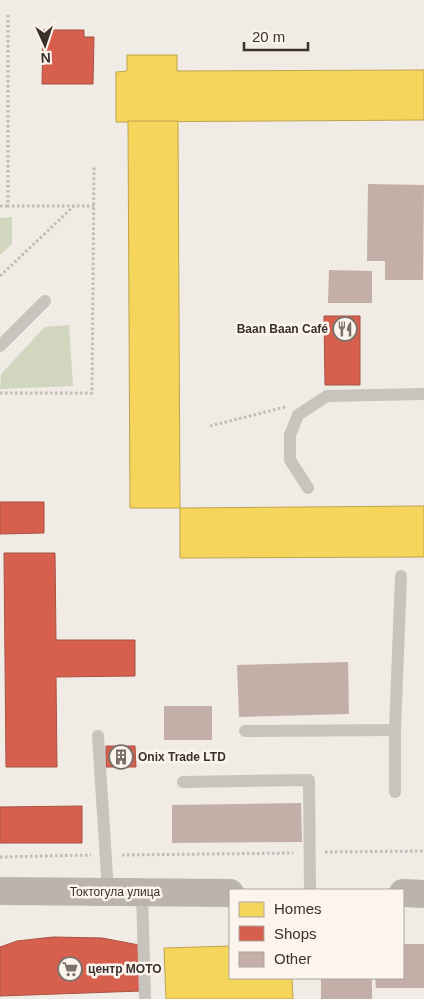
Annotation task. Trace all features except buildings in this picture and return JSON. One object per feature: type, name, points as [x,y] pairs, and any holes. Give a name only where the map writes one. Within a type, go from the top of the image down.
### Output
[{"type":"main road","name":"Токтогула улица","points":[[0,891],[229,892]]},
{"type":"main road","points":[[404,894],[424,894]]},
{"type":"lane","points":[[0,346],[45,301]]},
{"type":"lane","points":[[308,488],[290,460],[290,434],[298,415],[326,396],[424,394]]},
{"type":"lane","points":[[395,792],[395,730],[401,576]]},
{"type":"lane","points":[[245,731],[395,730]]},
{"type":"lane","points":[[98,736],[108,892]]},
{"type":"lane","points":[[182,782],[309,780],[310,889]]},
{"type":"lane","points":[[142,892],[145,999]]},
{"type":"path","points":[[8,15],[8,206]]},
{"type":"path","points":[[0,393],[92,394],[94,167]]},
{"type":"path","points":[[0,206],[94,206]]},
{"type":"path","points":[[0,276],[75,206]]},
{"type":"path","points":[[210,426],[291,405]]},
{"type":"path","points":[[0,856],[424,851]]},
{"type":"green space","points":[[12,217],[12,244],[0,255],[0,218]]},
{"type":"green space","points":[[69,325],[73,386],[0,389],[1,374],[45,327]]},
{"type":"place","name":"Baan Baan Café","points":[[345,329]]},
{"type":"place","name":"Onix Trade LTD","points":[[121,757]]},
{"type":"place","name":"центр МОТО","points":[[70,969]]}]
